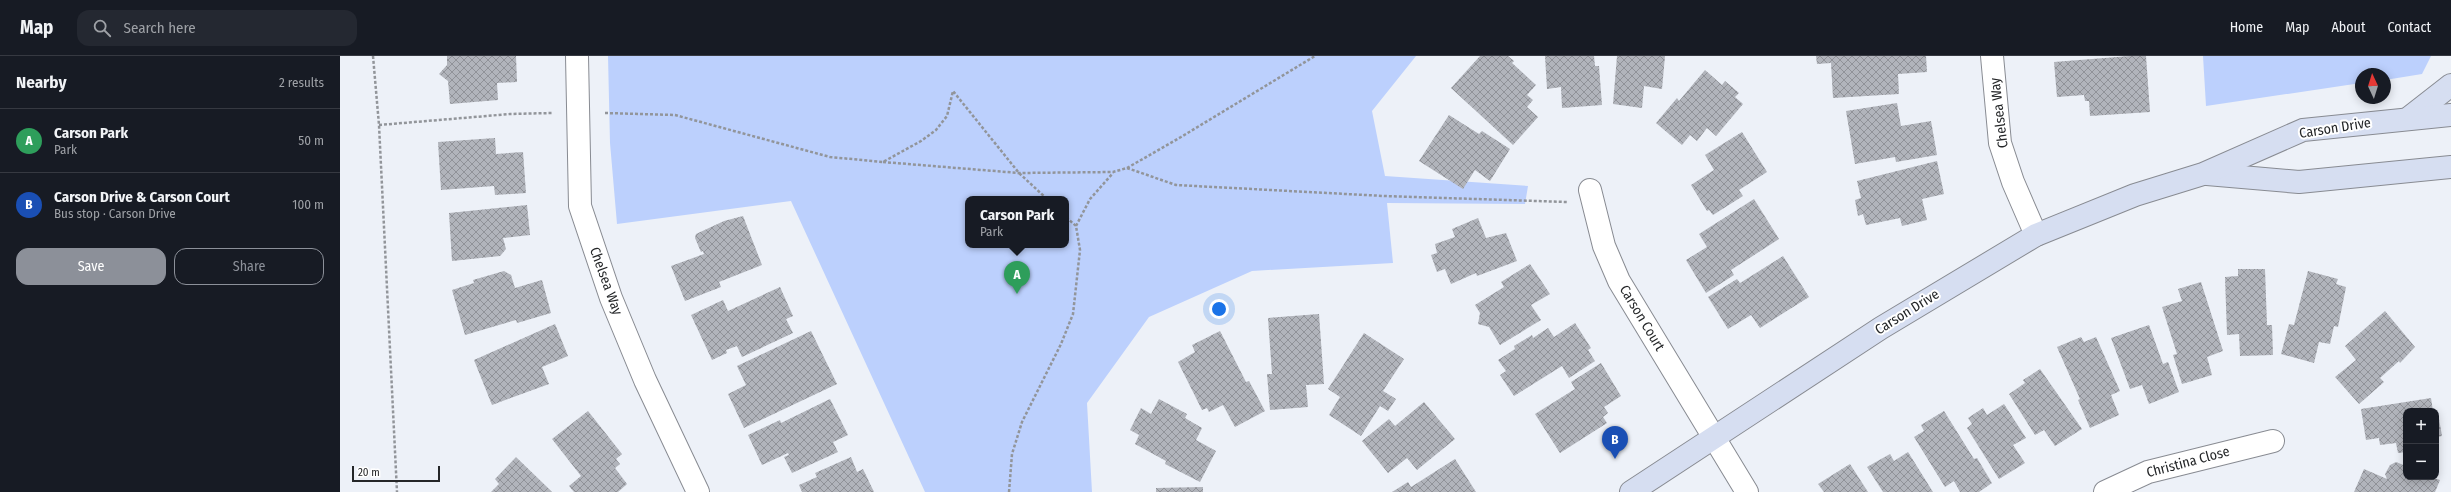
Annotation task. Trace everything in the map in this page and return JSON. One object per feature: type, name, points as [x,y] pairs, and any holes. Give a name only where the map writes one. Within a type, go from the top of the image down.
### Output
[{"type":"street","name":"Chelsea Way","points":[[577,56],[580,206],[611,298],[642,373],[698,492]]},
{"type":"street","name":"Chelsea Way","points":[[1992,56],[2000,143],[2013,182],[2036,235]]},
{"type":"street","points":[[2410,117],[2451,85]]},
{"type":"street","name":"Carson Drive","points":[[1631,492],[1881,328],[2036,235],[2135,195],[2203,174],[2303,130],[2410,117],[2451,115]]},
{"type":"street","name":"Carson Drive","points":[[2203,174],[2299,182],[2451,167]]},
{"type":"street","points":[[2429,168],[2451,184]]},
{"type":"street","name":"Carson Court","points":[[1590,197],[1604,246],[1619,281],[1748,492]]},
{"type":"street","name":"Christina Close","points":[[2105,492],[2160,468],[2273,441]]},
{"type":"path","points":[[373,56],[379,125],[397,492]]},
{"type":"path","points":[[379,125],[510,114],[578,112],[675,115],[830,157],[1019,173],[1113,172],[1127,168],[1315,56]]},
{"type":"path","points":[[882,162],[921,142],[936,130],[947,116],[953,91],[1019,173],[1044,196]]},
{"type":"path","points":[[1127,168],[1176,185],[1590,197]]},
{"type":"path","points":[[1076,226],[1090,199],[1113,172]]},
{"type":"path","points":[[1009,492],[1012,454],[1022,422],[1061,344],[1073,314],[1080,250],[1076,226],[1069,219]]},
{"type":"shaded area","points":[[608,56],[1416,56],[1372,111],[1385,176],[1528,186],[1525,204],[1387,203],[1393,263],[1252,271],[1149,317],[1087,403],[1092,492],[925,492],[791,201],[617,224],[610,143]]},
{"type":"shaded area","points":[[2203,56],[2431,56],[2422,74],[2391,79],[2391,68],[2355,68],[2355,84],[2206,106]]},
{"type":"building","points":[[447,56],[516,56],[517,82],[497,83],[498,100],[450,104],[448,81],[439,74],[447,65]]},
{"type":"building","points":[[1480,56],[1508,56],[1514,61],[1512,63],[1536,85],[1527,95],[1533,100],[1527,107],[1538,117],[1513,145],[1451,88]]},
{"type":"building","points":[[1545,56],[1594,56],[1595,66],[1599,66],[1602,105],[1562,108],[1561,87],[1547,89]]},
{"type":"building","points":[[1617,56],[1665,56],[1662,89],[1644,86],[1642,108],[1613,104]]},
{"type":"building","points":[[1816,56],[1926,56],[1927,72],[1898,74],[1899,94],[1833,98],[1831,63],[1817,64]]},
{"type":"building","points":[[2146,56],[2150,112],[2090,116],[2089,101],[2085,101],[2084,95],[2057,97],[2054,62]]},
{"type":"building","points":[[1705,70],[1722,85],[1725,81],[1739,93],[1735,97],[1743,104],[1716,136],[1707,128],[1697,141],[1690,135],[1682,145],[1656,123],[1677,98],[1679,101]]},
{"type":"building","points":[[1897,103],[1901,126],[1931,121],[1937,155],[1896,162],[1895,157],[1855,164],[1846,111]]},
{"type":"building","points":[[1449,115],[1479,134],[1482,131],[1510,149],[1490,181],[1475,170],[1463,189],[1419,161]]},
{"type":"building","points":[[1742,132],[1767,172],[1739,190],[1743,196],[1713,215],[1709,210],[1707,211],[1691,185],[1714,170],[1705,155]]},
{"type":"building","points":[[495,138],[496,154],[523,152],[526,193],[495,195],[494,186],[441,190],[438,142]]},
{"type":"building","points":[[1937,161],[1944,194],[1922,199],[1927,220],[1902,226],[1900,218],[1866,225],[1863,214],[1858,216],[1855,200],[1861,198],[1857,181]]},
{"type":"building","points":[[1754,199],[1779,239],[1731,270],[1734,275],[1706,293],[1686,260],[1707,247],[1699,234]]},
{"type":"building","points":[[527,205],[530,235],[503,238],[506,249],[500,256],[452,261],[449,213]]},
{"type":"building","points":[[743,216],[762,265],[719,282],[721,287],[685,301],[671,266],[704,254],[703,251],[701,252],[695,238],[696,234],[724,221]]},
{"type":"building","points":[[1478,218],[1486,238],[1506,233],[1517,261],[1477,276],[1476,273],[1451,284],[1445,269],[1437,272],[1431,255],[1437,253],[1435,244],[1455,237],[1452,229]]},
{"type":"building","points":[[1783,256],[1809,297],[1760,328],[1751,315],[1728,329],[1708,297],[1737,279],[1740,283]]},
{"type":"building","points":[[1530,264],[1550,294],[1531,305],[1541,320],[1500,345],[1489,327],[1478,324],[1480,313],[1475,305],[1504,287],[1501,282]]},
{"type":"building","points":[[2238,269],[2265,269],[2267,325],[2272,325],[2273,355],[2240,356],[2239,334],[2227,335],[2225,277],[2238,276]]},
{"type":"building","points":[[504,271],[511,275],[515,288],[542,280],[551,313],[517,323],[516,320],[465,335],[452,290],[474,283],[473,280]]},
{"type":"building","points":[[2308,271],[2338,279],[2336,284],[2346,287],[2338,327],[2334,326],[2330,344],[2319,342],[2314,363],[2281,354],[2289,324],[2294,325]]},
{"type":"building","points":[[2201,282],[2223,351],[2207,357],[2212,375],[2182,384],[2173,355],[2177,354],[2162,307],[2182,301],[2178,289]]},
{"type":"building","points":[[780,287],[793,316],[786,319],[793,333],[742,357],[737,346],[726,350],[727,353],[712,360],[691,315],[723,300],[728,311]]},
{"type":"building","points":[[2385,311],[2415,347],[2400,363],[2399,361],[2380,378],[2384,382],[2359,404],[2335,377],[2356,360],[2345,346]]},
{"type":"building","points":[[1319,314],[1324,384],[1306,385],[1308,407],[1270,410],[1267,374],[1272,374],[1268,318]]},
{"type":"building","points":[[1575,323],[1591,348],[1588,350],[1595,361],[1569,378],[1562,366],[1514,396],[1500,375],[1506,371],[1498,360],[1515,349],[1514,346],[1532,335],[1533,338],[1548,328],[1554,337]]},
{"type":"building","points":[[555,324],[568,356],[542,367],[549,384],[492,405],[474,360]]},
{"type":"building","points":[[2149,325],[2163,364],[2168,362],[2179,392],[2149,404],[2142,385],[2130,389],[2111,338]]},
{"type":"building","points":[[811,331],[837,384],[744,428],[728,394],[746,385],[737,366]]},
{"type":"building","points":[[1220,331],[1246,382],[1249,381],[1265,411],[1235,427],[1223,405],[1209,412],[1207,408],[1202,410],[1178,362],[1195,352],[1192,345]]},
{"type":"building","points":[[1364,333],[1404,359],[1383,391],[1396,399],[1388,411],[1380,406],[1361,436],[1329,415],[1340,397],[1328,389]]},
{"type":"building","points":[[2081,337],[2084,342],[2096,337],[2120,391],[2111,395],[2119,415],[2090,428],[2078,400],[2080,399],[2057,347]]},
{"type":"building","points":[[1601,363],[1621,396],[1604,407],[1608,413],[1603,417],[1607,423],[1560,453],[1535,414],[1575,389],[1571,382]]},
{"type":"building","points":[[2040,369],[2082,429],[2055,446],[2044,430],[2035,435],[2009,394],[2025,383],[2023,380]]},
{"type":"building","points":[[2431,398],[2433,408],[2403,408],[2403,452],[2398,453],[2396,443],[2380,445],[2379,438],[2366,440],[2361,409]]},
{"type":"building","points":[[830,399],[848,435],[833,442],[838,452],[792,473],[784,457],[789,455],[788,453],[762,465],[748,435],[780,420],[781,423]]},
{"type":"building","points":[[1159,399],[1187,414],[1185,418],[1202,428],[1196,440],[1216,451],[1200,482],[1165,464],[1166,461],[1135,444],[1139,435],[1130,430],[1141,408],[1151,414]]},
{"type":"building","points":[[1424,402],[1455,439],[1417,470],[1407,458],[1388,473],[1362,441],[1389,419],[1395,426]]},
{"type":"building","points":[[2004,404],[2026,438],[2013,445],[2025,463],[1999,479],[1967,428],[1972,424],[1968,418],[1983,408],[1987,415]]},
{"type":"building","points":[[588,411],[622,454],[616,459],[620,464],[615,468],[627,484],[618,492],[574,492],[569,486],[581,476],[552,439]]},
{"type":"building","points":[[1944,411],[1974,459],[1977,458],[1992,483],[1979,492],[1960,492],[1954,481],[1945,487],[1914,437],[1924,431],[1921,425]]},
{"type":"building","points":[[2439,419],[2442,436],[2439,436]]},
{"type":"building","points":[[1908,452],[1933,492],[1883,492],[1867,467],[1890,454],[1894,461]]},
{"type":"building","points":[[516,457],[552,492],[491,492],[499,484],[495,479]]},
{"type":"building","points":[[851,457],[857,472],[863,469],[874,492],[802,492],[799,485],[817,477],[815,473]]},
{"type":"building","points":[[1455,459],[1476,492],[1392,492],[1408,482],[1411,487]]},
{"type":"building","points":[[2396,462],[2403,465],[2403,480],[2440,480],[2435,492],[2354,492],[2364,469],[2387,479],[2385,474],[2390,465]]},
{"type":"building","points":[[1850,464],[1868,492],[1824,492],[1818,484]]},
{"type":"building","points":[[1203,487],[1203,492],[1156,492],[1156,488]]},
{"type":"place","name":"Carson Park","points":[[1017,294]]},
{"type":"place","name":"Carson Drive & Carson Court","points":[[1615,459]]}]
